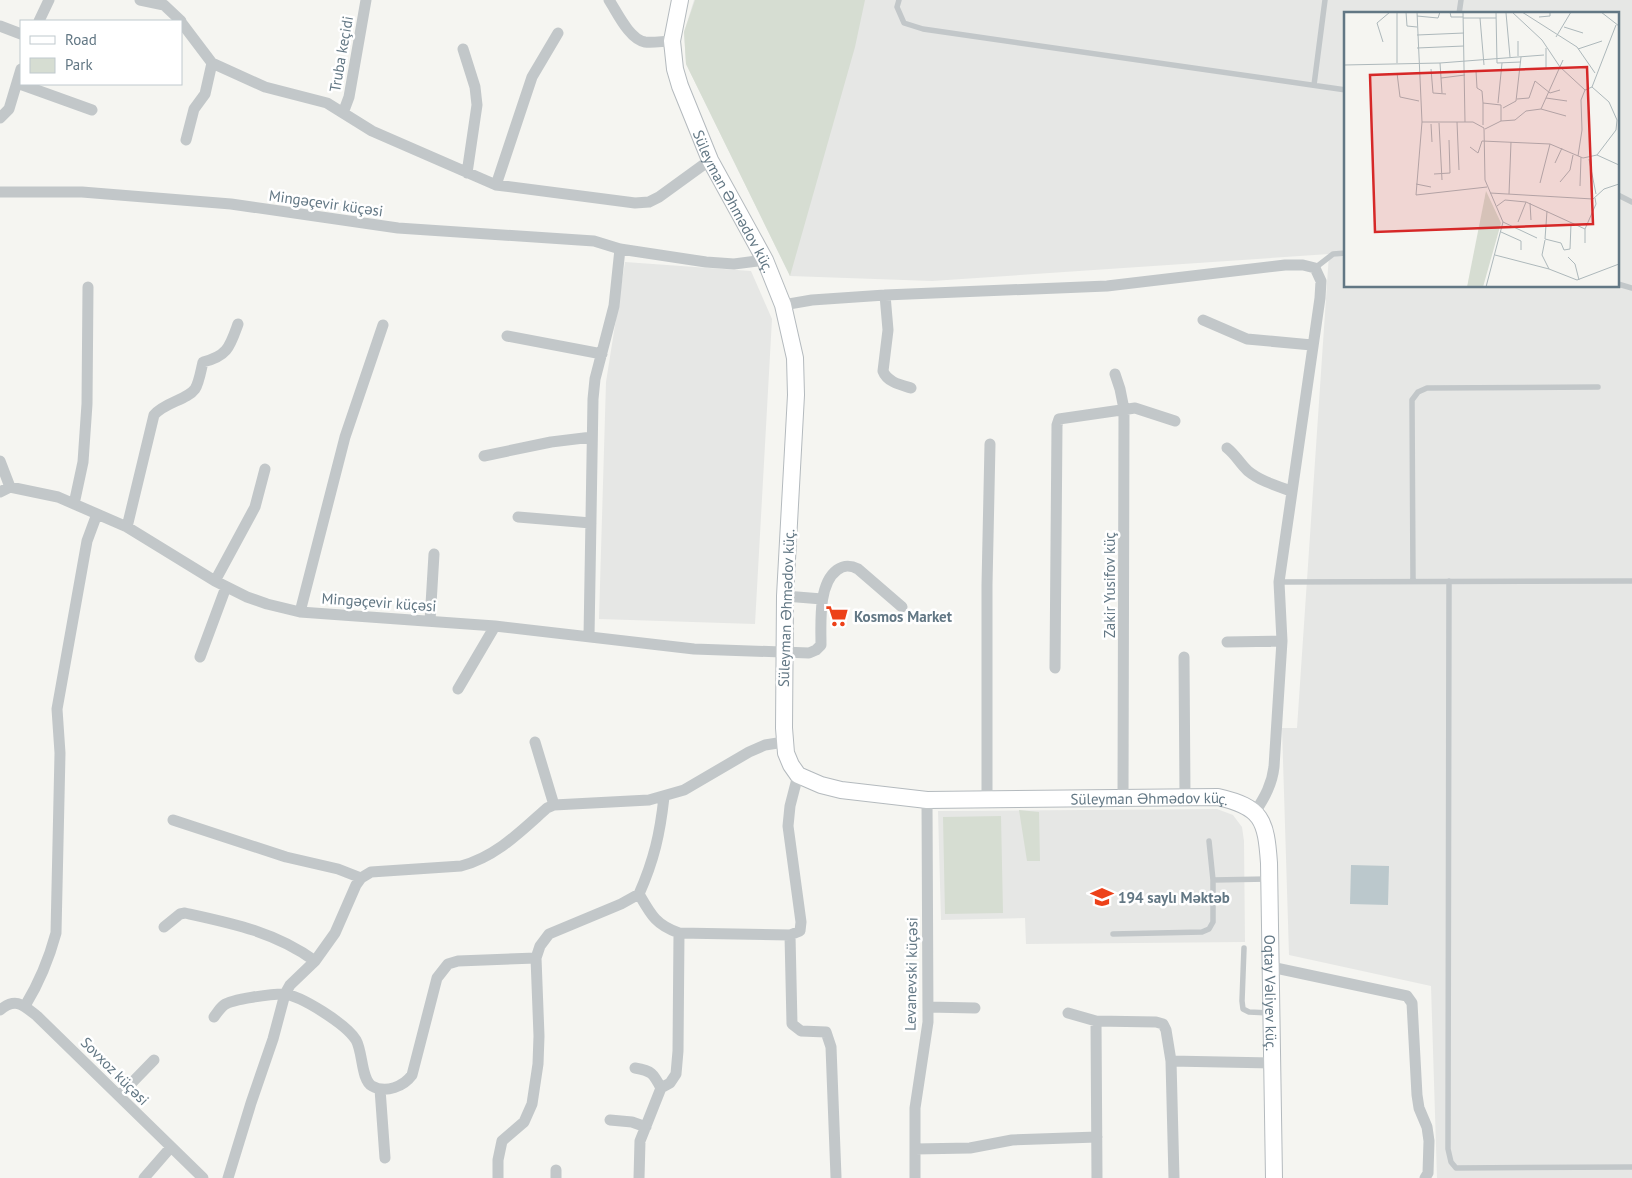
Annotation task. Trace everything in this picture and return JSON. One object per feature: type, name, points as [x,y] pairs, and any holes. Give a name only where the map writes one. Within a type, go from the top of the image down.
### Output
[{"type":"street","points":[[39,20],[49,0]]},
{"type":"street","points":[[140,0],[164,3],[179,20]]},
{"type":"street","name":"Truba keçidi","points":[[343,113],[349,97],[366,0]]},
{"type":"street","points":[[609,0],[628,30],[643,42],[672,41]]},
{"type":"street","name":"Süleyman Əhmədov küç.","points":[[680,0],[672,41],[675,68],[680,86],[710,160],[765,260],[783,305],[795,358],[796,395],[783,652],[784,742],[791,765],[798,775],[821,785],[841,790],[927,800],[1218,797],[1246,805],[1255,812]]},
{"type":"street","points":[[182,23],[212,63],[265,87],[327,103],[372,130],[496,185],[636,203],[649,202],[660,197],[710,160]]},
{"type":"street","points":[[0,26],[20,34]]},
{"type":"street","points":[[496,185],[532,77],[558,33]]},
{"type":"street","points":[[463,49],[475,87],[476,105],[467,173]]},
{"type":"street","points":[[186,140],[194,108],[205,94],[212,63]]},
{"type":"street","points":[[0,118],[9,109],[20,72]]},
{"type":"street","points":[[23,85],[92,110]]},
{"type":"street","name":"Mingəçevir küçəsi","points":[[0,192],[82,192],[231,204],[398,228],[594,241],[620,249],[706,262],[734,264],[765,260]]},
{"type":"street","points":[[589,637],[592,436],[595,380],[614,306],[620,249]]},
{"type":"street","points":[[783,305],[812,300],[885,295],[1107,286],[1284,265],[1302,265],[1315,268],[1320,281],[1320,298],[1278,582],[1282,641],[1272,779],[1266,795],[1255,812]]},
{"type":"street","points":[[74,504],[82,462],[87,404],[88,287]]},
{"type":"street","points":[[885,295],[888,330],[884,375],[891,381],[911,388]]},
{"type":"street","points":[[1203,320],[1247,339],[1312,345]]},
{"type":"street","points":[[127,527],[154,415],[161,407],[195,389],[203,362],[213,360],[224,354],[230,345],[238,324]]},
{"type":"street","points":[[300,612],[345,437],[383,325]]},
{"type":"street","points":[[507,336],[602,354]]},
{"type":"street","name":"Zakir Yusifov küç","points":[[1115,374],[1124,409],[1123,798]]},
{"type":"street","points":[[1055,668],[1057,425],[1059,418],[1135,408],[1175,422]]},
{"type":"street","points":[[484,456],[550,442],[592,436]]},
{"type":"street","points":[[987,800],[987,585],[990,444]]},
{"type":"street","points":[[1227,448],[1236,455],[1248,471],[1262,480],[1291,491]]},
{"type":"street","points":[[0,461],[5,490]]},
{"type":"street","points":[[215,581],[255,507],[265,469]]},
{"type":"street","name":"Mingəçevir küçəsi","points":[[5,490],[58,497],[127,527],[226,587],[267,604],[300,612],[495,626],[694,649],[809,652],[816,650],[821,645],[822,598]]},
{"type":"street","points":[[0,1010],[11,1003],[25,1006],[51,954],[56,933],[60,753],[58,709],[87,541],[97,514]]},
{"type":"street","points":[[518,517],[591,523]]},
{"type":"street","points":[[430,621],[434,554]]},
{"type":"street","points":[[785,596],[822,598],[831,574],[841,567],[852,565],[902,607]]},
{"type":"street","points":[[200,657],[226,587]]},
{"type":"street","points":[[458,690],[495,626]]},
{"type":"street","points":[[1227,642],[1282,641]]},
{"type":"street","points":[[1184,657],[1185,796]]},
{"type":"street","points":[[535,742],[554,805]]},
{"type":"street","points":[[228,1178],[251,1102],[273,1039],[285,994],[290,985],[315,961],[335,932],[353,890],[361,878],[371,872],[461,866],[472,863],[489,855],[512,840],[547,808],[554,805],[649,800],[664,797],[684,790],[749,752],[765,745],[784,742]]},
{"type":"street","points":[[639,894],[656,921],[666,928],[680,933],[790,935],[800,931],[801,922],[788,826],[790,806],[798,775]]},
{"type":"street","points":[[498,1178],[498,1160],[502,1141],[524,1122],[532,1104],[538,1064],[539,1036],[536,958],[540,946],[548,934],[621,904],[639,894],[653,860],[661,824],[664,797]]},
{"type":"street","name":"Levanevski küçəsi","points":[[915,1178],[915,1108],[928,1022],[927,800]]},
{"type":"street","name":"Oqtay Vəliyev küç.","points":[[1255,812],[1264,826],[1268,839],[1274,1063],[1274,1178]]},
{"type":"street","points":[[173,820],[286,857],[338,869],[361,878]]},
{"type":"street","points":[[164,927],[180,914],[185,913],[248,927],[287,943],[315,961]]},
{"type":"street","points":[[638,1178],[640,1141],[662,1088],[670,1083],[676,1074],[680,933]]},
{"type":"street","points":[[790,935],[792,1024],[801,1031],[826,1032],[831,1047],[836,1177]]},
{"type":"street","points":[[214,1017],[223,1006],[232,1001],[285,994],[303,1001],[340,1023],[356,1040],[362,1055],[366,1079],[370,1086],[380,1089],[394,1088],[406,1083],[412,1075],[437,978],[448,964],[458,961],[536,958]]},
{"type":"street","points":[[1270,966],[1407,996],[1412,1003],[1419,1108],[1427,1127],[1429,1141],[1428,1173],[1425,1178]]},
{"type":"street","name":"Sovxoz küçəsi","points":[[25,1006],[47,1025],[203,1178]]},
{"type":"street","points":[[928,1007],[975,1008]]},
{"type":"street","points":[[1068,1013],[1096,1021],[1156,1022],[1163,1024],[1166,1030],[1171,1061],[1174,1178]]},
{"type":"street","points":[[1096,1021],[1098,1178]]},
{"type":"street","points":[[119,1096],[154,1060]]},
{"type":"street","points":[[1171,1061],[1274,1063]]},
{"type":"street","points":[[635,1068],[653,1073],[662,1088]]},
{"type":"street","points":[[380,1089],[385,1158]]},
{"type":"street","points":[[610,1120],[632,1122],[646,1127]]},
{"type":"street","points":[[915,1149],[970,1148],[1012,1140],[1097,1137]]},
{"type":"street","points":[[144,1178],[171,1147]]},
{"type":"lane","points":[[899,0],[897,6],[904,23],[923,29],[1344,90]]},
{"type":"lane","points":[[1314,85],[1325,0]]},
{"type":"lane","points":[[1620,196],[1632,202]]},
{"type":"lane","points":[[1315,268],[1333,254],[1344,253]]},
{"type":"lane","points":[[1413,581],[1412,400],[1418,392],[1427,388],[1598,387]]},
{"type":"lane","points":[[1450,581],[1448,1149],[1451,1162],[1456,1168],[1632,1167]]},
{"type":"lane","points":[[1278,582],[1632,582]]},
{"type":"lane","points":[[1113,934],[1202,932],[1209,929],[1213,922],[1213,880],[1210,841]]},
{"type":"lane","points":[[1213,880],[1270,879]]},
{"type":"lane","points":[[1244,948],[1242,1002],[1244,1009],[1249,1012],[1272,1013]]},
{"type":"shaded area","points":[[694,0],[1632,0],[1632,1178],[1437,1178],[1431,986],[1289,955],[1282,728],[1297,728],[1329,254],[932,281],[790,276],[686,64],[684,32]]},
{"type":"shaded area","points":[[625,262],[751,271],[772,319],[755,624],[599,619],[606,382]]},
{"type":"shaded area","points":[[1217,809],[1233,815],[1242,827],[1244,841],[1245,942],[1026,944],[1025,918],[941,920],[938,811]]},
{"type":"shaded area","points":[[1351,865],[1389,866],[1388,905],[1350,904]]},
{"type":"green space","points":[[695,0],[865,0],[855,47],[790,276],[686,64],[684,32]]},
{"type":"green space","points":[[1019,810],[1039,812],[1040,861],[1027,861]]},
{"type":"green space","points":[[1001,816],[1003,913],[945,914],[943,817]]},
{"type":"place","name":"Kosmos Market","points":[[837,616]]},
{"type":"place","name":"194 saylı Məktəb","points":[[1102,897]]}]
